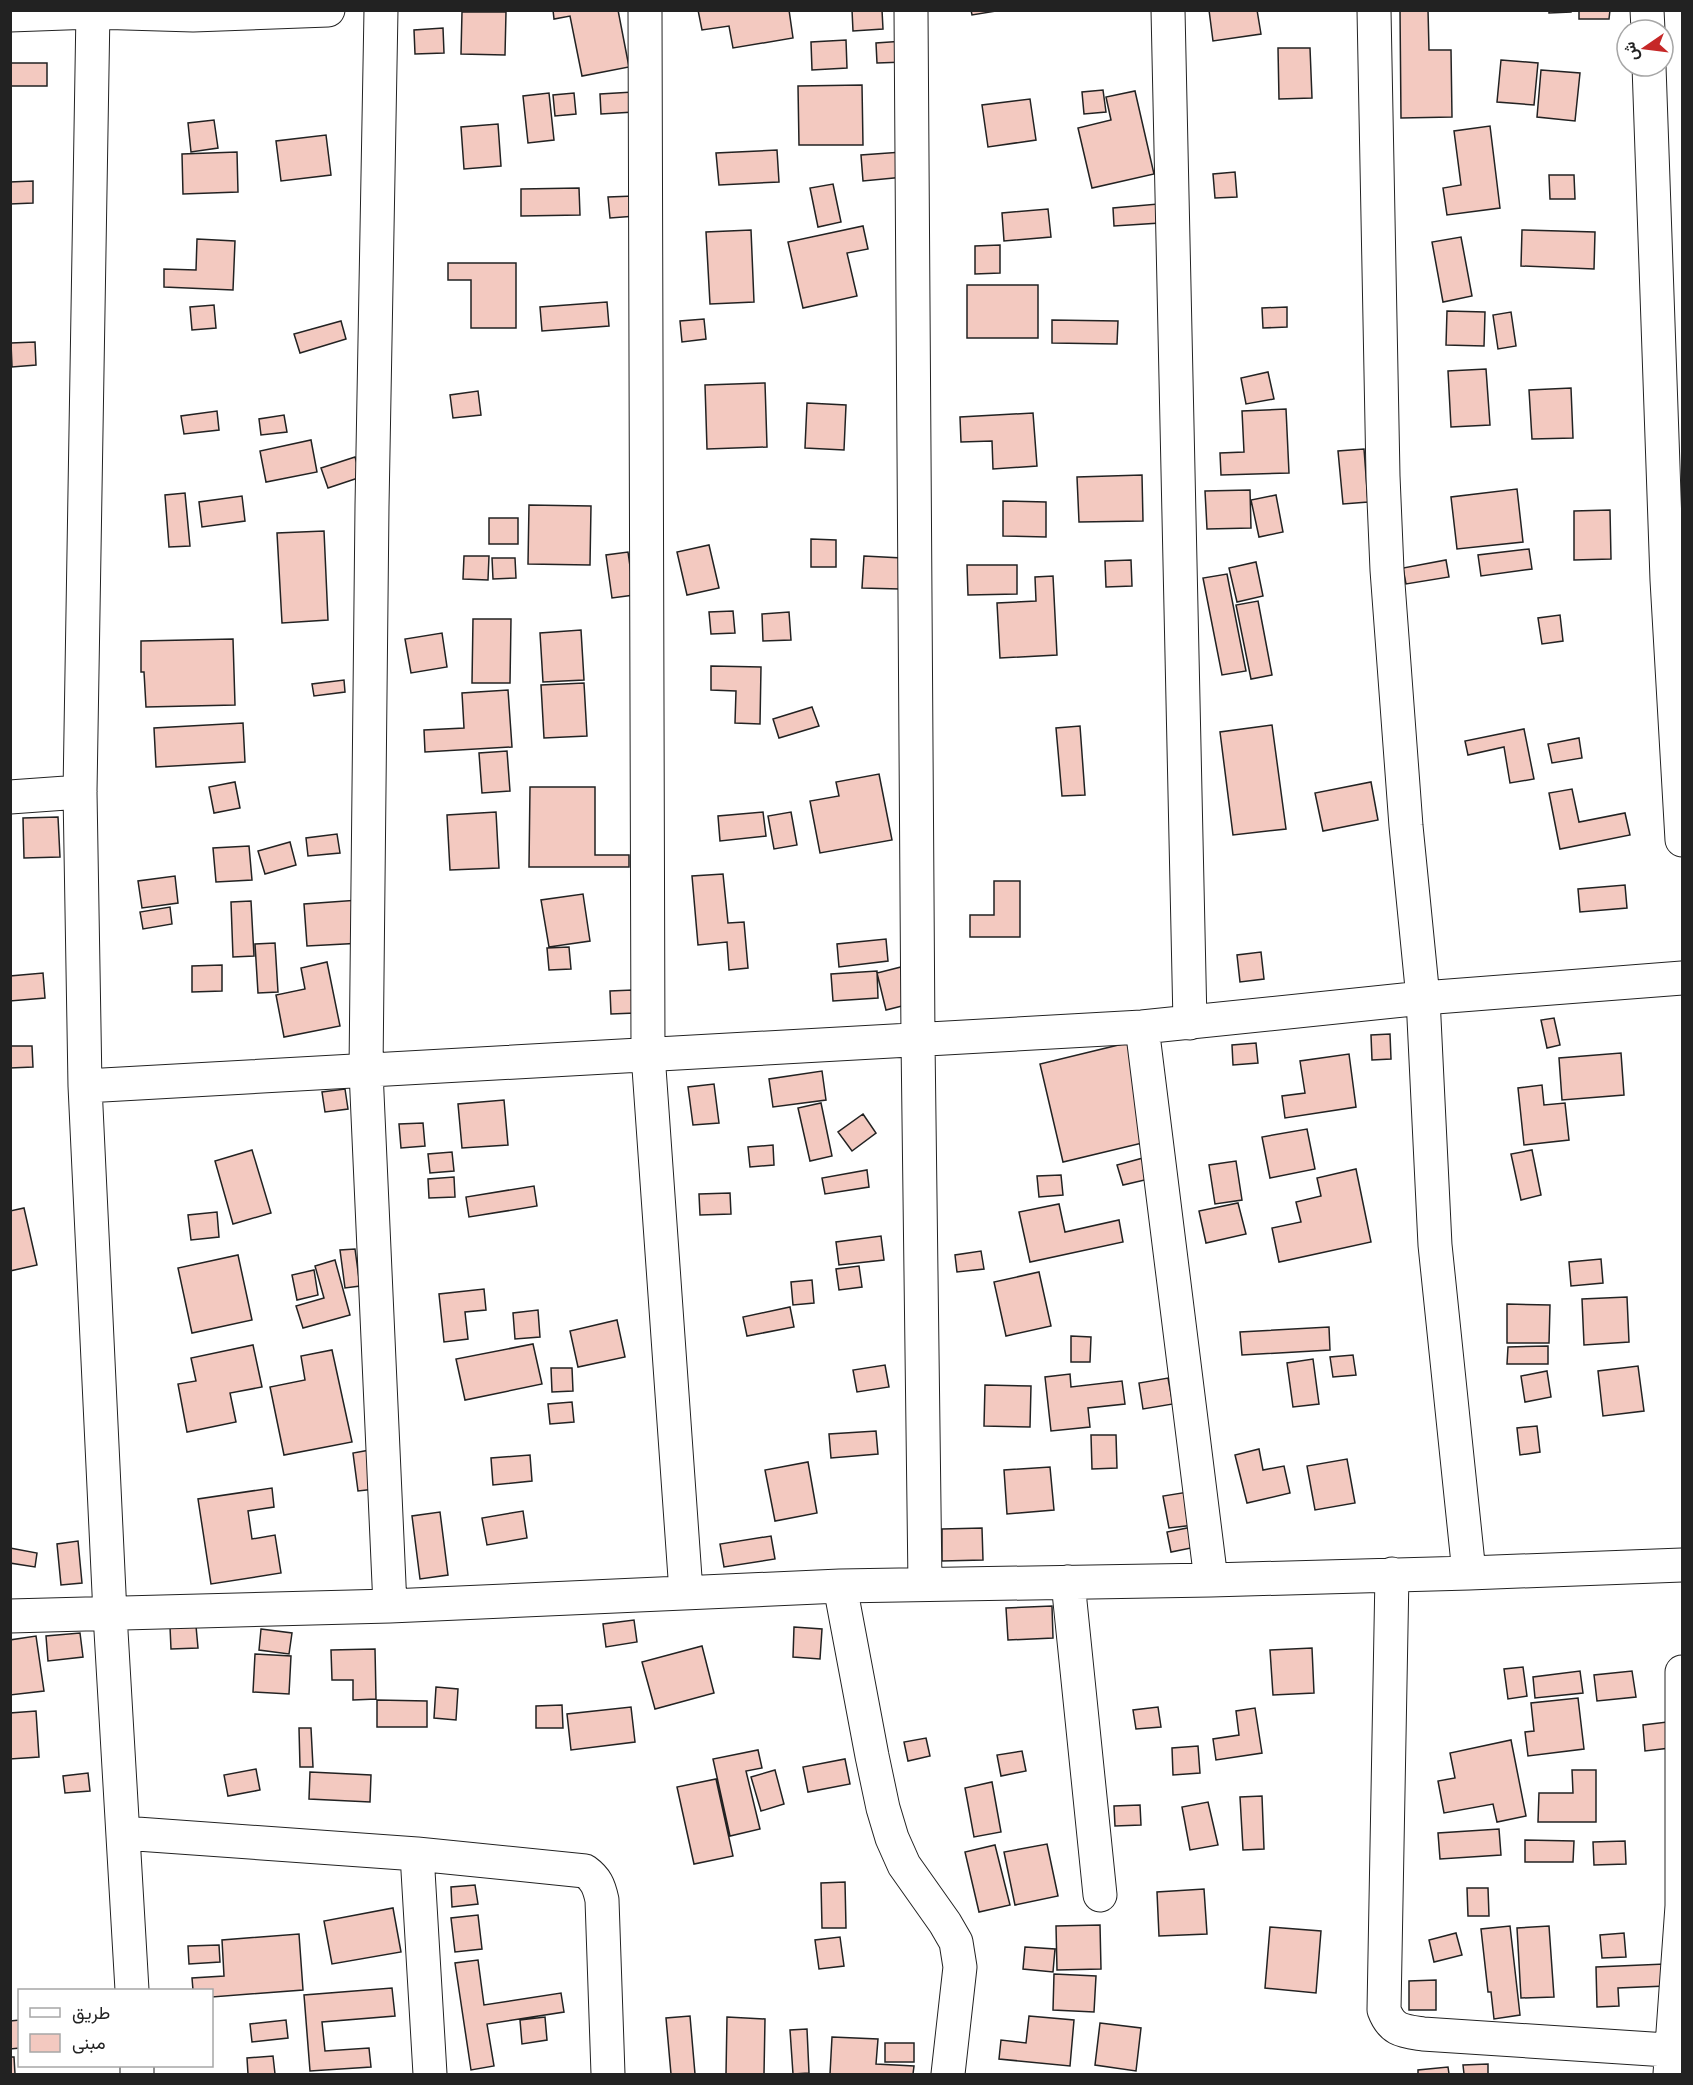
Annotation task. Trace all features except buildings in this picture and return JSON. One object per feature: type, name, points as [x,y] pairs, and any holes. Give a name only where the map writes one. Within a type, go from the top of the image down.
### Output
[{"type":"street","points":[[10,15],[93,11],[193,15],[328,10]]},
{"type":"street","points":[[381,10],[372,494],[366,1071],[390,1606]]},
{"type":"street","points":[[645,10],[650,976],[648,1054],[686,1592]]},
{"type":"street","points":[[911,10],[918,1041],[925,1584]]},
{"type":"street","points":[[1168,10],[1190,1023]]},
{"type":"street","points":[[1374,10],[1383,476],[1388,581],[1406,826],[1423,998],[1435,1245],[1469,1573]]},
{"type":"street","points":[[93,11],[80,792],[86,1086],[110,1614],[132,1989]]},
{"type":"street","points":[[1649,78],[1667,580],[1683,840]]},
{"type":"street","points":[[10,796],[80,792]]},
{"type":"street","points":[[86,1086],[1142,1027],[1423,998],[1683,978]]},
{"type":"street","points":[[1142,1027],[1211,1580]]},
{"type":"street","points":[[10,1616],[390,1606],[840,1586],[1211,1580],[1683,1565]]},
{"type":"street","points":[[1392,1574],[1384,2010],[1388,2020],[1396,2028],[1423,2034],[1675,2059],[1682,1906],[1683,1672]]},
{"type":"street","points":[[1068,1582],[1100,1894]]},
{"type":"street","points":[[840,1586],[872,1756],[892,1838],[904,1865],[956,1942],[960,1967],[948,2074]]},
{"type":"street","points":[[123,1833],[417,1854],[585,1871],[594,1877],[602,1900],[608,2074]]},
{"type":"street","points":[[417,1854],[430,2074]]}]
